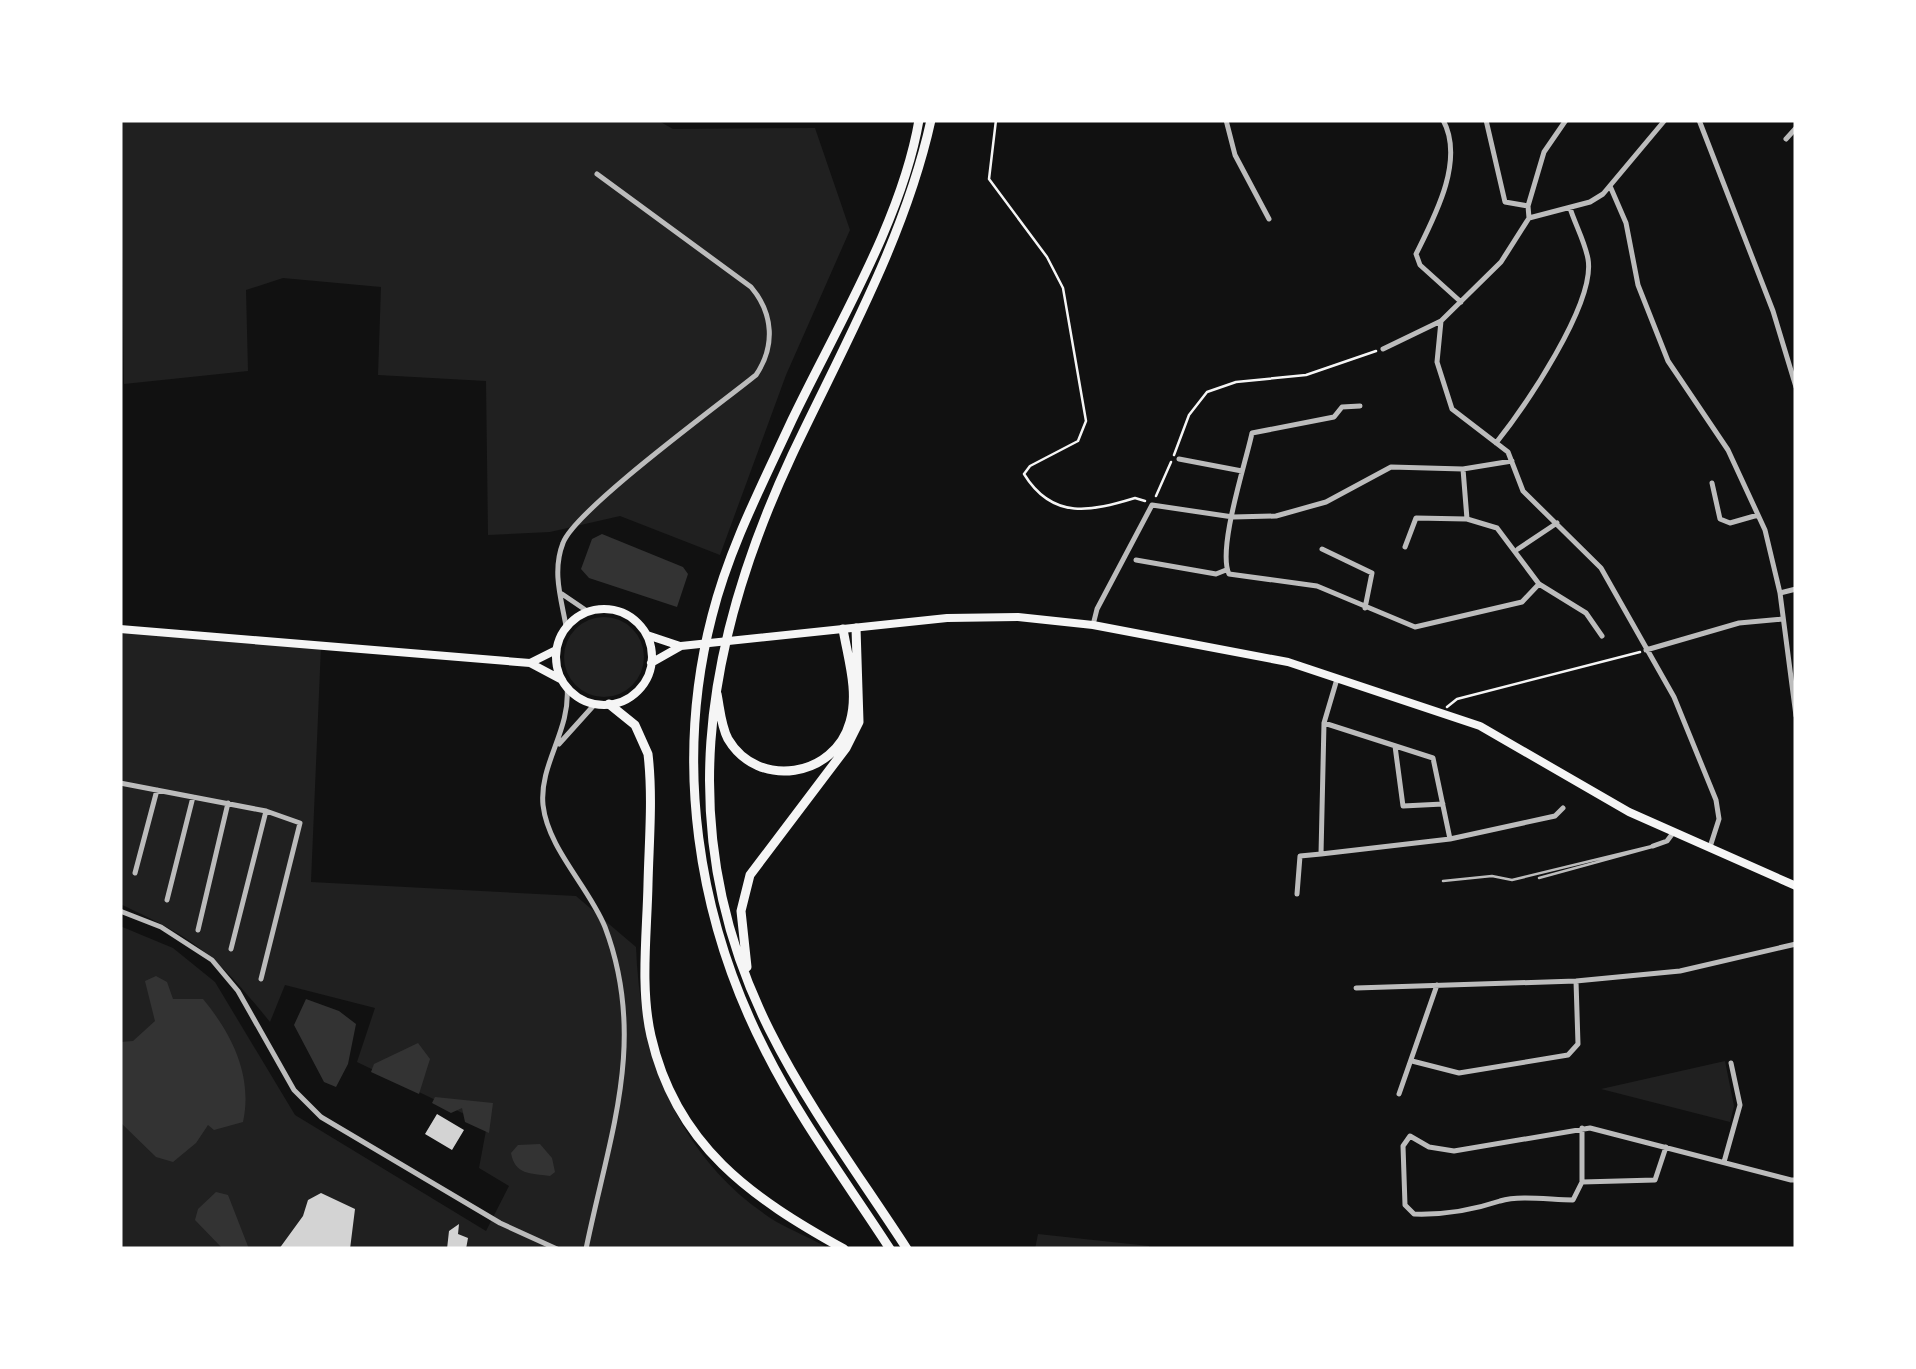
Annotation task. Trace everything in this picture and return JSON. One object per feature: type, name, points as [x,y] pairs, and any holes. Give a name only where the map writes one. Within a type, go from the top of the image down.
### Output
[{"type":"highway","points":[[890,1249],[788,1092],[739,994],[705,887],[695,806],[695,721],[712,615],[756,497],[877,242],[919,120]]},
{"type":"highway","points":[[907,1249],[787,1062],[749,985],[731,929],[713,848],[708,766],[715,686],[728,617],[770,502],[891,242],[931,120]]},
{"type":"highway","points":[[749,985],[740,924],[746,886],[767,846],[854,735],[860,709],[856,628]]},
{"type":"highway","points":[[715,686],[728,740],[747,760],[778,772],[797,772],[814,765],[833,752],[851,719],[853,699],[843,630]]},
{"type":"highway","points":[[610,704],[635,724],[648,754],[646,969],[650,1034],[665,1080],[689,1124],[732,1178],[774,1211],[844,1249]]},
{"type":"main road","points":[[564,684],[556,650],[566,626],[587,612],[623,612],[646,636],[681,646],[965,618],[1018,617],[1093,625],[1288,662],[1480,726],[1673,833],[1796,886]]},
{"type":"main road","points":[[120,629],[530,663],[594,704],[610,704],[642,686],[652,663],[646,636]]},
{"type":"main road","points":[[652,663],[681,646]]},
{"type":"main road","points":[[530,663],[556,650]]},
{"type":"street","points":[[1226,120],[1235,155],[1269,219]]},
{"type":"street","points":[[1443,120],[1453,154],[1432,222],[1416,254],[1420,265],[1460,302]]},
{"type":"street","points":[[1486,120],[1505,202],[1528,206]]},
{"type":"street","points":[[1383,349],[1440,320],[1502,262],[1529,218],[1528,206],[1544,152],[1566,120]]},
{"type":"street","points":[[1529,218],[1590,202],[1610,186],[1665,120]]},
{"type":"street","points":[[1699,120],[1773,311],[1796,387]]},
{"type":"street","points":[[1786,139],[1796,128]]},
{"type":"street","points":[[566,626],[558,557],[564,538],[578,520],[756,376],[770,344],[766,313],[752,288],[598,174]]},
{"type":"street","points":[[1610,186],[1626,223],[1638,284],[1668,360],[1728,450],[1758,514],[1780,593],[1796,716]]},
{"type":"street","points":[[1496,443],[1534,396],[1561,337],[1578,314],[1589,262],[1570,208]]},
{"type":"street","points":[[1440,320],[1437,362],[1452,409],[1496,443],[1512,461],[1524,491],[1607,576],[1644,650],[1674,697],[1716,800],[1718,819],[1709,850]]},
{"type":"street","points":[[1226,570],[1242,471],[1255,429],[1334,417],[1342,408],[1360,406]]},
{"type":"street","points":[[1180,458],[1242,471]]},
{"type":"street","points":[[1093,625],[1097,609],[1152,506],[1233,517],[1276,516],[1313,507],[1392,467],[1463,469],[1512,461]]},
{"type":"street","points":[[1463,469],[1467,519]]},
{"type":"street","points":[[1712,482],[1720,519],[1730,523],[1758,514]]},
{"type":"street","points":[[1404,547],[1420,516],[1467,519],[1494,526],[1512,553],[1556,523]]},
{"type":"street","points":[[1322,549],[1372,573],[1364,608]]},
{"type":"street","points":[[1517,550],[1538,584],[1586,613],[1602,636]]},
{"type":"street","points":[[1136,560],[1317,586],[1408,626],[1433,625],[1522,602],[1538,584]]},
{"type":"street","points":[[1780,593],[1796,590]]},
{"type":"street","points":[[560,592],[587,612]]},
{"type":"street","points":[[1644,650],[1739,623],[1783,619]]},
{"type":"street","points":[[1321,854],[1318,840],[1324,723],[1338,676]]},
{"type":"street","points":[[564,684],[568,705],[557,746],[544,774],[545,818],[598,908],[622,985],[628,1041],[586,1249]]},
{"type":"street","points":[[557,746],[594,704]]},
{"type":"street","points":[[1324,723],[1434,758],[1450,839]]},
{"type":"street","points":[[1395,745],[1403,806],[1443,804]]},
{"type":"street","points":[[120,783],[266,811],[300,824],[261,979]]},
{"type":"street","points":[[136,874],[157,790]]},
{"type":"street","points":[[167,900],[193,796]]},
{"type":"street","points":[[198,930],[228,803]]},
{"type":"street","points":[[1297,894],[1300,856],[1450,839],[1555,816],[1563,808]]},
{"type":"street","points":[[231,949],[266,811]]},
{"type":"street","points":[[1653,846],[1667,841],[1673,833]]},
{"type":"street","points":[[120,911],[161,928],[212,960],[238,992],[294,1090],[321,1117],[500,1224],[557,1249]]},
{"type":"street","points":[[1356,988],[1576,980],[1680,971],[1796,944]]},
{"type":"street","points":[[1412,1061],[1459,1073],[1568,1055],[1578,1044],[1576,980]]},
{"type":"street","points":[[1399,1094],[1436,985]]},
{"type":"street","points":[[1724,1162],[1740,1106],[1731,1063]]},
{"type":"street","points":[[1582,1128],[1582,1182],[1573,1200],[1501,1201],[1488,1209],[1414,1214],[1404,1200],[1403,1146],[1410,1136],[1429,1148],[1454,1151],[1582,1128],[1796,1180]]},
{"type":"street","points":[[1582,1182],[1655,1180],[1666,1147]]},
{"type":"lane","points":[[1539,878],[1653,846]]},
{"type":"lane","points":[[1442,881],[1492,876],[1512,880],[1653,846]]},
{"type":"path","points":[[996,120],[989,179],[1046,257],[1063,288],[1086,421],[1078,441],[1030,466],[1024,474],[1048,499],[1068,508],[1100,510],[1135,498],[1152,506],[1189,414],[1206,392],[1236,382],[1306,375],[1383,349]]},
{"type":"path","points":[[1448,705],[1472,695],[1644,650]]},
{"type":"shaded area","points":[[120,120],[657,120],[673,129],[815,128],[850,230],[786,375],[720,555],[620,516],[550,532],[488,535],[486,381],[378,375],[381,287],[283,278],[246,290],[248,371],[124,384]]},
{"type":"shaded area","points":[[602,534],[683,567],[688,574],[677,607],[589,578],[581,569],[592,539]]},
{"type":"shaded area","points":[[604,617],[619,620],[632,629],[641,642],[641,672],[632,685],[619,694],[604,697],[589,694],[576,685],[567,672],[564,657],[567,642],[576,629],[589,620]]},
{"type":"shaded area","points":[[120,629],[321,646],[311,882],[576,896],[636,947],[639,988],[656,1066],[689,1136],[741,1196],[775,1221],[829,1249],[120,1249],[120,926],[173,948],[215,982],[295,1115],[486,1231],[509,1186],[479,1168],[487,1125],[357,1062],[375,1008],[285,985],[270,1022],[204,951],[120,904]]},
{"type":"shaded area","points":[[156,976],[167,982],[173,999],[203,999],[231,1041],[245,1088],[243,1122],[214,1130],[208,1125],[196,1143],[173,1162],[156,1157],[120,1122],[120,1042],[133,1041],[155,1021],[145,981]]},
{"type":"shaded area","points":[[306,999],[339,1011],[356,1024],[348,1064],[336,1087],[324,1082],[294,1025]]},
{"type":"shaded area","points":[[418,1043],[430,1059],[419,1094],[371,1072],[374,1064]]},
{"type":"shaded area","points":[[1725,1061],[1734,1106],[1730,1122],[1601,1089]]},
{"type":"shaded area","points":[[435,1097],[493,1103],[489,1133],[465,1122],[462,1108],[451,1113],[432,1103]]},
{"type":"shaded area","points":[[540,1144],[552,1158],[555,1172],[550,1176],[524,1172],[513,1160],[511,1153],[518,1145]]},
{"type":"shaded area","points":[[216,1192],[228,1195],[249,1249],[223,1249],[195,1220],[198,1209]]},
{"type":"shaded area","points":[[1038,1234],[1149,1246],[1149,1249],[1035,1249]]},
{"type":"building","points":[[437,1114],[464,1130],[452,1150],[425,1134]]},
{"type":"building","points":[[321,1193],[355,1209],[350,1249],[279,1249],[303,1216],[308,1200]]},
{"type":"building","points":[[459,1224],[458,1234],[468,1238],[466,1249],[447,1249],[449,1231]]}]
